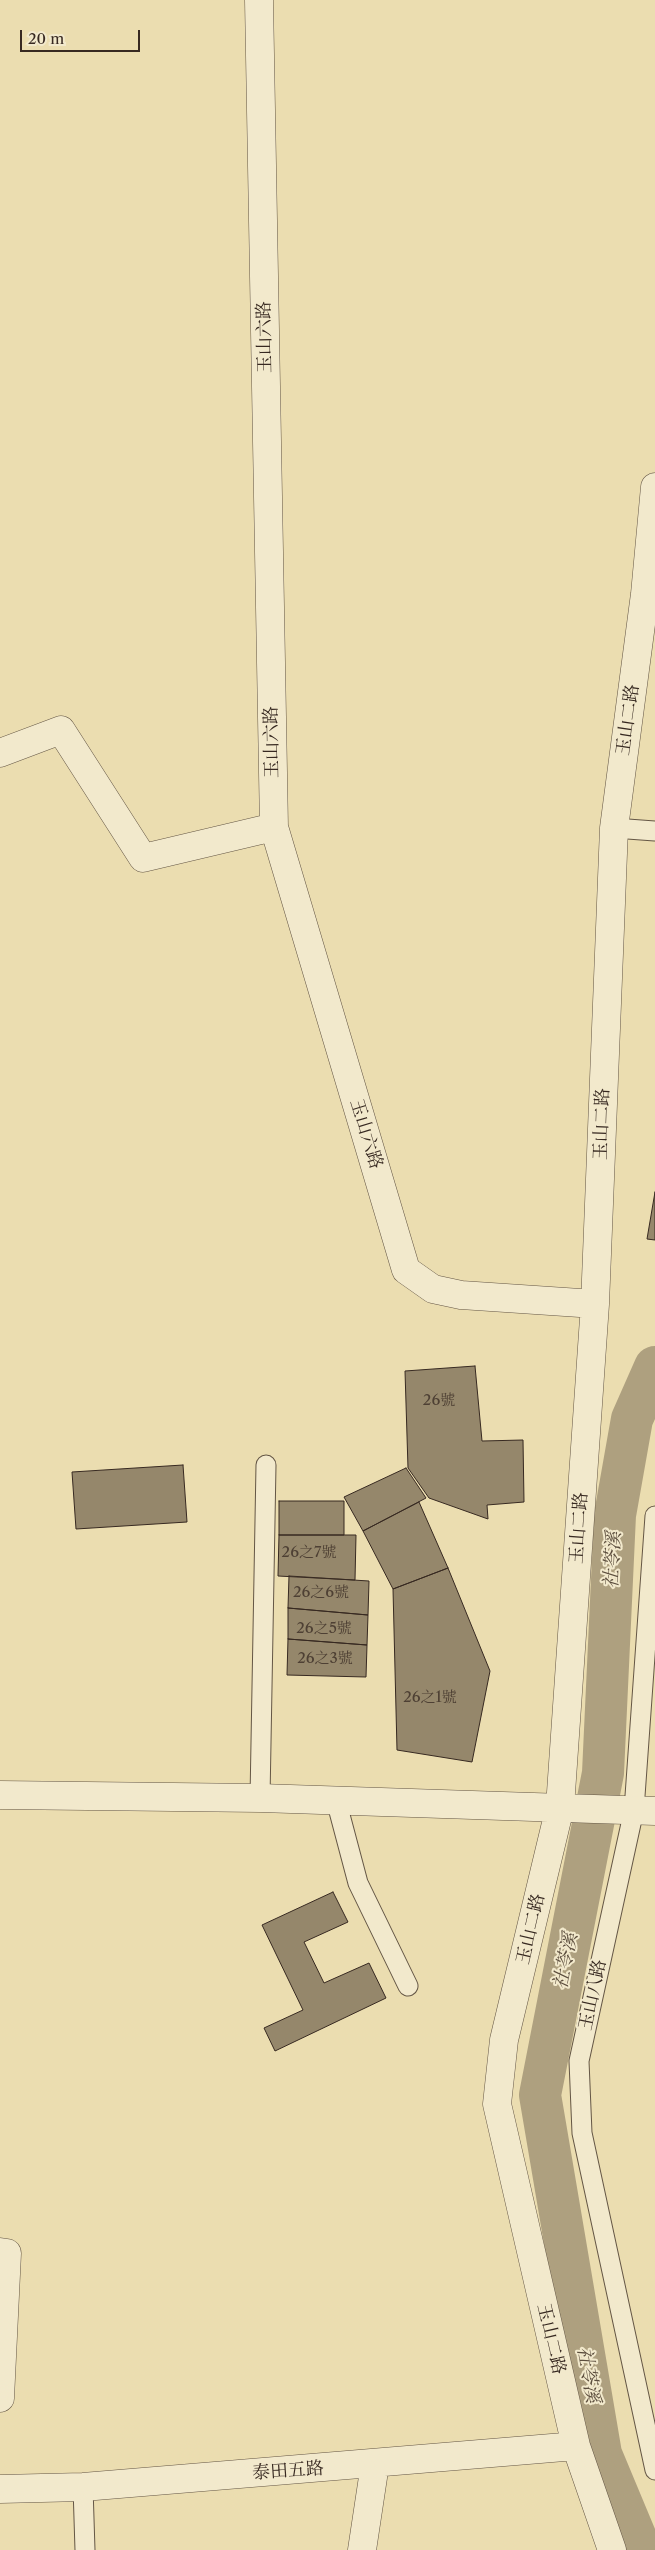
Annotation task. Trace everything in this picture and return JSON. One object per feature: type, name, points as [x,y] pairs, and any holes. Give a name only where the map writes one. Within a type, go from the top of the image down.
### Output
[{"type":"street","name":"玉山六路","points":[[258,0],[274,827],[406,1270],[434,1289],[461,1295],[595,1304]]},
{"type":"street","name":"玉山二路","points":[[612,2550],[576,2446],[497,2104],[504,2040],[560,1808],[595,1304],[614,828],[645,594],[655,487]]},
{"type":"street","points":[[0,753],[61,730],[143,858],[274,827]]},
{"type":"street","points":[[0,1795],[260,1798],[645,1810]]},
{"type":"street","points":[[0,2252],[7,2253],[0,2398]]},
{"type":"street","name":"泰田五路","points":[[0,2489],[83,2487],[576,2446]]},
{"type":"street","points":[[362,2550],[375,2464]]},
{"type":"lane","points":[[614,828],[655,831]]},
{"type":"lane","points":[[260,1798],[266,1464]]},
{"type":"lane","name":"玉山八路","points":[[655,1516],[645,1810],[579,2061],[582,2133],[655,2470]]},
{"type":"lane","points":[[336,1800],[358,1882],[408,1986]]},
{"type":"lane","points":[[83,2487],[85,2550]]},
{"type":"building","points":[[655,1192],[655,1240],[647,1239]]},
{"type":"building","points":[[475,1366],[482,1441],[523,1440],[524,1502],[487,1505],[488,1519],[429,1498],[408,1468],[405,1371]]},
{"type":"building","points":[[183,1465],[187,1522],[76,1529],[72,1472]]},
{"type":"building","points":[[406,1468],[426,1498],[363,1531],[344,1497]]},
{"type":"building","points":[[279,1501],[344,1501],[344,1535],[279,1535]]},
{"type":"building","points":[[419,1502],[448,1568],[393,1589],[363,1531]]},
{"type":"building","points":[[279,1535],[356,1535],[355,1580],[278,1576]]},
{"type":"building","points":[[448,1568],[490,1671],[472,1762],[397,1750],[393,1589]]},
{"type":"building","points":[[289,1576],[369,1581],[368,1615],[288,1608]]},
{"type":"building","points":[[288,1608],[368,1615],[367,1645],[288,1639]]},
{"type":"building","points":[[288,1639],[367,1645],[366,1677],[287,1675]]},
{"type":"building","points":[[333,1892],[348,1922],[304,1942],[324,1983],[369,1963],[386,1998],[275,2051],[264,2028],[303,2010],[262,1925]]},
{"type":"waterway","name":"社苓溪","points":[[641,2550],[601,2454],[540,2095],[603,1773],[615,1515],[632,1419],[655,1367]]}]
